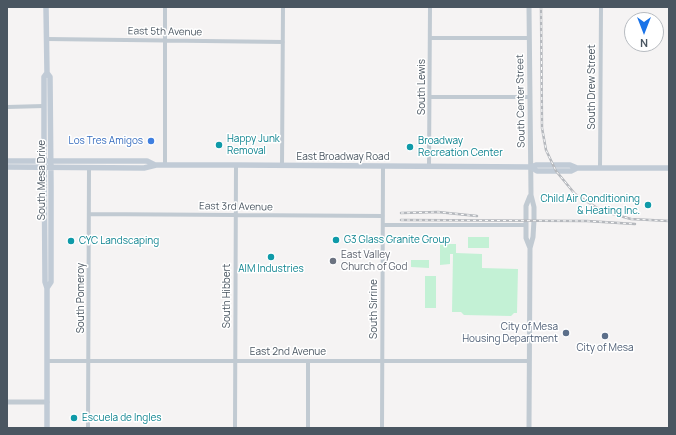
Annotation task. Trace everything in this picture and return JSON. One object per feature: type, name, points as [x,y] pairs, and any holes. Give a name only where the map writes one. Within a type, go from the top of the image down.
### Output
[{"type":"main road","name":"South Mesa Drive","points":[[46,7],[47,73],[44,77],[44,164],[45,282],[47,288],[47,428]]},
{"type":"main road","name":"South Mesa Drive","points":[[47,73],[50,77],[51,164],[51,282],[47,288]]},
{"type":"main road","name":"East Broadway Road","points":[[7,161],[44,164],[147,162],[156,165]]},
{"type":"main road","name":"East Broadway Road","points":[[7,167],[44,164]]},
{"type":"main road","name":"East Broadway Road","points":[[51,164],[89,168],[144,168],[156,165],[531,167],[538,171],[571,171],[577,168],[669,168]]},
{"type":"street","points":[[165,7],[165,165]]},
{"type":"street","points":[[282,165],[283,7]]},
{"type":"street","name":"South Lewis","points":[[429,166],[430,7]]},
{"type":"street","name":"South Center Street","points":[[529,7],[531,167],[530,195],[526,206],[526,238],[530,248]]},
{"type":"street","name":"South Drew Street","points":[[600,7],[600,168]]},
{"type":"street","points":[[430,38],[529,38]]},
{"type":"street","name":"East 5th Avenue","points":[[47,39],[283,42]]},
{"type":"street","points":[[430,97],[530,97]]},
{"type":"street","points":[[7,107],[44,106]]},
{"type":"street","name":"South Hibbert","points":[[234,428],[236,165]]},
{"type":"street","name":"South Sirrine","points":[[382,428],[383,166]]},
{"type":"street","name":"South Pomeroy","points":[[88,428],[89,168]]},
{"type":"street","name":"South Center Street","points":[[529,428],[530,248],[533,238],[534,220],[534,207],[530,195]]},
{"type":"street","name":"East 3rd Avenue","points":[[89,214],[383,216]]},
{"type":"street","points":[[383,225],[526,225]]},
{"type":"street","name":"East 2nd Avenue","points":[[47,360],[529,361]]},
{"type":"street","points":[[308,361],[308,428]]},
{"type":"street","points":[[7,402],[47,402]]},
{"type":"green space","points":[[468,237],[489,237],[489,248],[468,248]]},
{"type":"green space","points":[[440,244],[456,244],[456,253],[482,254],[482,268],[518,269],[517,313],[514,313],[511,316],[464,315],[461,312],[452,312],[453,254],[450,254],[450,264],[440,265]]},
{"type":"green space","points":[[411,260],[429,260],[429,268],[411,267]]},
{"type":"green space","points":[[425,276],[436,276],[436,308],[425,308]]},
{"type":"railway","points":[[541,7],[542,128],[546,150],[556,171],[575,194],[602,211],[631,219],[669,221]]},
{"type":"railway","points":[[401,213],[438,212],[477,216]]},
{"type":"railway","points":[[401,220],[587,221],[635,224]]},
{"type":"place","name":"Los Tres Amigos","points":[[151,141]]},
{"type":"place","name":"Happy Junk Removal","points":[[219,145]]},
{"type":"place","name":"Broadway Recreation Center","points":[[410,147]]},
{"type":"place","name":"Child Air Conditioning & Heating Inc.","points":[[648,205]]},
{"type":"place","name":"G3 Glass Granite Group","points":[[336,240]]},
{"type":"place","name":"CYC Landscaping","points":[[71,241]]},
{"type":"place","name":"AIM Industries","points":[[271,257]]},
{"type":"place","name":"East Valley Church of God","points":[[333,261]]},
{"type":"place","name":"City of Mesa Housing Department","points":[[566,333]]},
{"type":"place","name":"City of Mesa","points":[[605,336]]},
{"type":"place","name":"Escuela de Ingles","points":[[74,418]]}]
